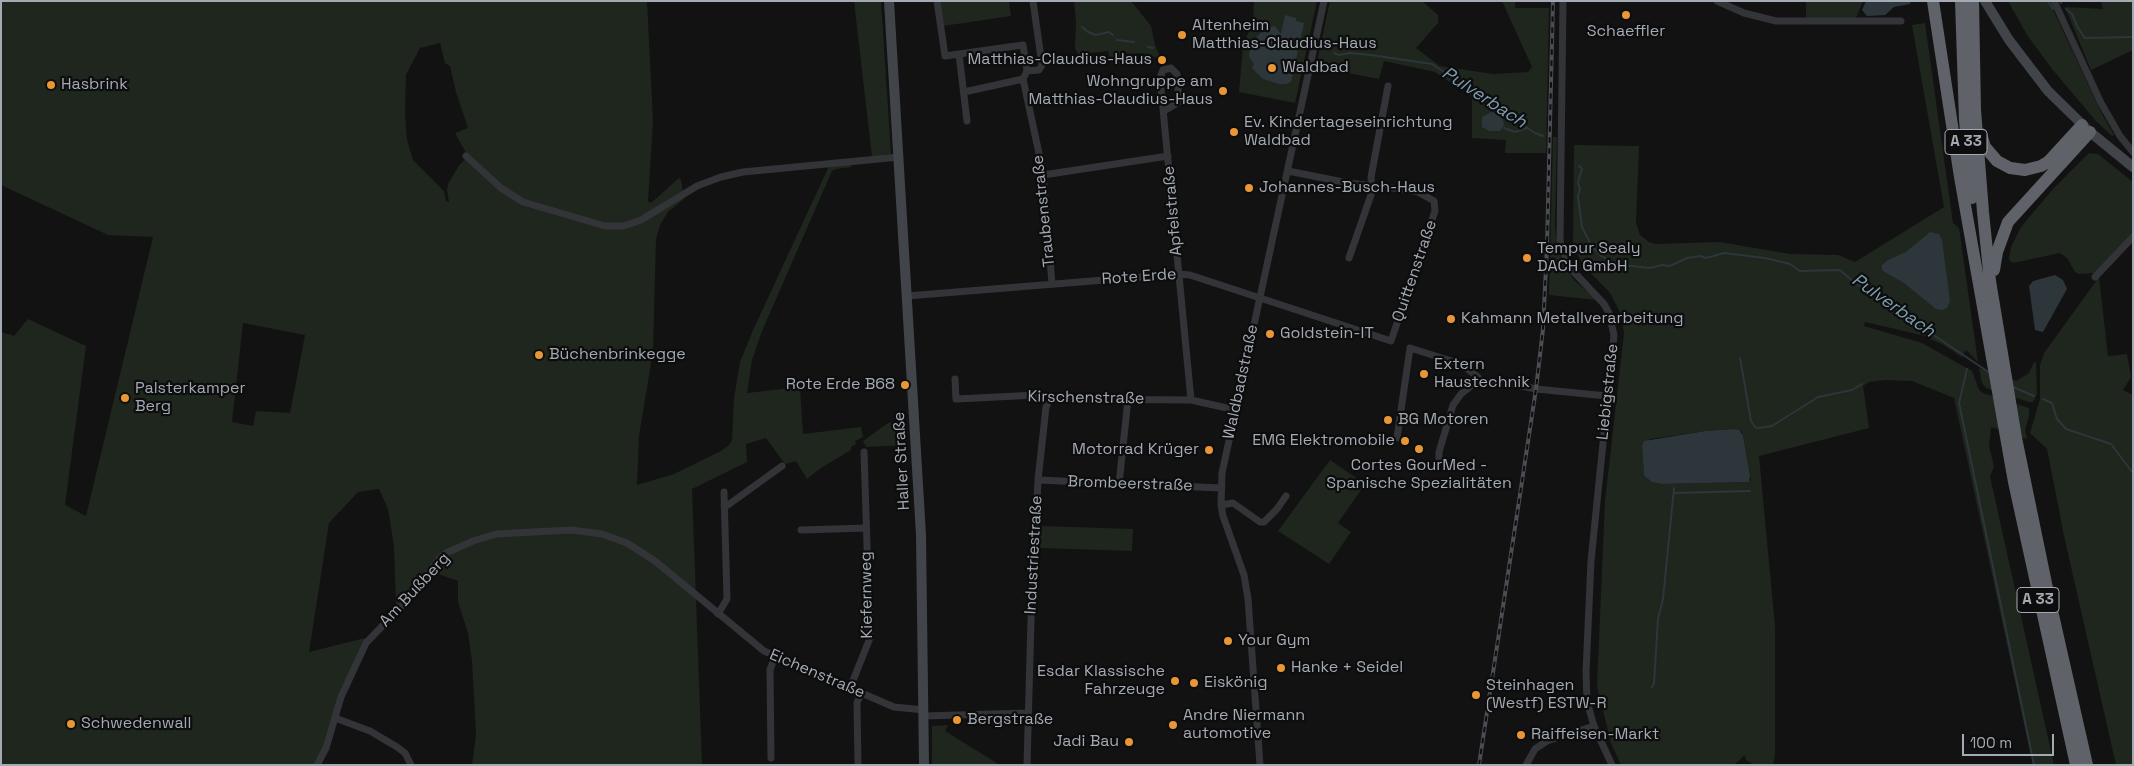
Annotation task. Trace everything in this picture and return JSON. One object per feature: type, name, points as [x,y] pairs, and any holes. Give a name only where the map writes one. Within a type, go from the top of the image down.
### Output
[{"type":"highway","points":[[1932,1],[1960,177],[1980,282]]},
{"type":"highway","name":"A 33","points":[[1961,1],[1965,120],[1980,282],[1998,368],[2034,578],[2076,765]]},
{"type":"highway","name":"A 33","points":[[1973,1],[1975,110],[1982,212],[1995,308],[1998,368]]},
{"type":"highway","points":[[1975,110],[1983,142],[1988,152],[2002,165],[2017,170],[2032,169],[2048,162],[2086,129]]},
{"type":"highway","points":[[1995,308],[1994,265],[2001,238],[2008,222],[2086,129]]},
{"type":"highway","name":"A 33","points":[[2010,436],[2087,765]]},
{"type":"main road","name":"Haller Straße","points":[[889,1],[921,535],[924,765]]},
{"type":"main road","points":[[1985,2],[2032,70],[2064,108],[2086,129],[2133,167]]},
{"type":"street","points":[[937,1],[945,56],[1023,45],[1027,71],[1023,80],[964,92]]},
{"type":"street","points":[[1027,71],[1041,68],[1032,1]]},
{"type":"street","name":"Waldbadstraße","points":[[1260,765],[1248,599],[1244,575],[1227,532],[1221,505],[1222,474],[1324,1]]},
{"type":"street","name":"Liebigstraße","points":[[1563,1],[1560,240],[1568,262],[1604,304],[1613,324],[1614,344],[1606,396],[1588,599],[1586,672],[1587,702],[1594,726],[1612,765]]},
{"type":"street","points":[[1717,1],[1744,13],[1776,21],[1901,21]]},
{"type":"street","points":[[2054,1],[2101,103],[2120,136],[2133,152]]},
{"type":"street","points":[[959,54],[967,121]]},
{"type":"street","name":"Apfelstraße","points":[[1164,111],[1179,102],[1177,74],[1171,68],[1165,69],[1160,75],[1191,400]]},
{"type":"street","name":"Traubenstraße","points":[[1023,80],[1043,175],[1052,284]]},
{"type":"street","points":[[1349,258],[1372,192],[1371,177],[1388,86]]},
{"type":"street","points":[[466,156],[501,188],[523,202],[605,226],[624,226],[641,220],[697,186],[721,177],[743,172],[898,157]]},
{"type":"street","points":[[1043,175],[1168,156]]},
{"type":"street","name":"Quittenstraße","points":[[1288,171],[1418,192],[1430,198],[1436,206],[1391,341]]},
{"type":"street","points":[[2095,277],[2133,237]]},
{"type":"street","name":"Rote Erde","points":[[907,296],[1178,274],[1190,275],[1391,341]]},
{"type":"street","points":[[1397,438],[1410,348],[1461,364],[1478,377],[1480,383]]},
{"type":"street","name":"Kirschenstraße","points":[[955,379],[956,399],[1037,395],[1050,399],[1191,400],[1236,410]]},
{"type":"street","points":[[1439,461],[1439,452],[1453,405],[1472,386],[1480,383],[1503,382],[1536,389],[1606,396]]},
{"type":"street","name":"Industriestraße","points":[[1028,713],[1038,480],[1046,407],[1050,399]]},
{"type":"street","points":[[1119,484],[1128,399]]},
{"type":"street","name":"Kiefernweg","points":[[850,688],[870,638],[864,452]]},
{"type":"street","points":[[724,505],[728,505],[782,466]]},
{"type":"street","name":"Brombeerstraße","points":[[1038,480],[1221,488]]},
{"type":"street","points":[[718,614],[727,599],[724,492]]},
{"type":"street","points":[[1221,505],[1232,503],[1260,522],[1264,522],[1277,510],[1286,496]]},
{"type":"street","name":"Kiefernweg","points":[[801,530],[866,528]]},
{"type":"street","name":"Am Bußberg","points":[[317,765],[326,748],[341,697],[366,642],[414,593],[439,559],[446,553],[473,541],[496,534],[560,530],[602,534],[639,550],[698,597]]},
{"type":"street","name":"Eichenstraße","points":[[698,597],[764,651],[899,709],[924,713]]},
{"type":"street","points":[[771,758],[770,670],[775,656]]},
{"type":"street","points":[[858,765],[857,703],[861,693]]},
{"type":"street","points":[[924,713],[1028,713],[1027,765]]},
{"type":"street","points":[[335,718],[370,731],[397,747],[405,753],[411,765]]},
{"type":"street","points":[[1526,765],[1536,749],[1547,741],[1594,726]]},
{"type":"shaded area","points":[[1,1],[647,1],[653,121],[648,201],[651,203],[679,178],[684,199],[668,212],[660,225],[656,239],[653,351],[639,436],[637,485],[674,474],[721,451],[729,445],[732,440],[734,398],[740,362],[754,328],[829,166],[850,164],[852,167],[832,171],[762,331],[752,360],[747,393],[800,387],[803,434],[861,427],[863,437],[855,441],[856,444],[851,447],[851,450],[807,479],[796,461],[785,464],[766,438],[746,444],[747,462],[692,489],[702,765],[472,765],[476,735],[472,661],[468,633],[458,602],[458,581],[435,573],[423,585],[418,583],[396,607],[394,546],[388,509],[379,489],[358,492],[329,523],[309,652],[365,638],[338,699],[325,746],[315,765],[1,765],[1,332],[14,336],[28,319],[86,346],[65,505],[86,516],[153,237],[108,235],[1,185]],"holes":[[[440,43],[445,63],[450,66],[468,128],[455,133],[466,153],[480,167],[502,187],[523,200],[589,221],[604,224],[630,225],[605,229],[522,204],[499,189],[465,159],[448,184],[449,202],[446,201],[444,191],[413,160],[407,140],[405,114],[406,75],[420,48]],[[243,323],[305,335],[290,413],[256,411],[253,426],[232,422]]]},
{"type":"shaded area","points":[[854,1],[881,1],[891,154],[872,157]]},
{"type":"shaded area","points":[[940,1],[1009,1],[1011,16],[943,26]]},
{"type":"shaded area","points":[[1074,1],[1131,1],[1151,26],[1155,45],[1161,59],[1141,53],[1128,54],[1123,50],[1124,59],[1118,66],[1111,62],[1108,51],[1089,53],[1084,58],[1080,57],[1075,48],[1076,22]]},
{"type":"shaded area","name":"Waldbad","points":[[1254,1],[1317,1],[1295,103],[1239,92],[1243,45],[1253,23]]},
{"type":"shaded area","points":[[1330,1],[1422,1],[1438,15],[1438,23],[1416,48],[1440,66],[1493,74],[1528,72],[1532,67],[1502,1],[1515,1],[1515,8],[1549,8],[1546,153],[1505,153],[1506,140],[1472,138],[1472,97],[1435,72],[1384,61],[1379,79],[1316,67]]},
{"type":"shaded area","points":[[1806,1],[1863,1],[1856,18],[1806,18]]},
{"type":"shaded area","points":[[1866,1],[1911,1],[1910,4],[1894,7],[1885,15],[1867,16],[1862,10]]},
{"type":"shaded area","points":[[2008,1],[2049,1],[2102,114],[2114,135],[2112,136],[2095,120],[2052,69],[2027,35]]},
{"type":"shaded area","points":[[2101,1],[2133,1],[2133,50],[2091,70],[2065,7],[2103,9]]},
{"type":"shaded area","points":[[1285,15],[1296,18],[1296,21],[1304,23],[1291,82],[1279,84],[1263,79],[1252,68],[1254,64],[1249,57],[1250,45],[1265,28],[1275,26],[1281,34]]},
{"type":"shaded area","points":[[1925,23],[1953,223],[1959,228],[1978,362],[1966,350],[1962,357],[1942,344],[1921,335],[1865,322],[1864,326],[1922,343],[1972,371],[1979,390],[1983,393],[2029,408],[2025,430],[2027,439],[1991,427],[1989,446],[1994,467],[1990,476],[2054,765],[2033,765],[1954,398],[1912,381],[1885,380],[1869,382],[1863,386],[1869,428],[1759,456],[1775,626],[1775,756],[1773,765],[1754,765],[1746,760],[1745,755],[1734,765],[1621,765],[1611,743],[1597,686],[1605,501],[1624,334],[1621,314],[1610,293],[1583,265],[1573,246],[1574,145],[1639,146],[1636,223],[1640,235],[1649,242],[1655,244],[1720,242],[1790,254],[1838,255],[1855,262],[1944,207],[1912,25]],"holes":[[[1734,429],[1742,432],[1751,480],[1747,482],[1662,484],[1652,482],[1644,476],[1642,446],[1650,439],[1705,431]]]},
{"type":"shaded area","points":[[1491,112],[1498,114],[1503,120],[1504,125],[1500,131],[1489,131],[1482,127],[1482,117]]},
{"type":"shaded area","points":[[1553,137],[1557,137],[1555,226],[1557,246],[1563,263],[1574,280],[1597,300],[1549,295]]},
{"type":"shaded area","points":[[2089,153],[2098,154],[2133,182],[2132,235],[2095,273],[2079,274],[2075,272],[2067,258],[2060,253],[2013,263],[2010,261],[2011,247],[2021,227],[2053,189]]},
{"type":"shaded area","points":[[1930,232],[1939,234],[1942,240],[1950,301],[1947,308],[1942,310],[1936,309],[1904,283],[1883,271],[1881,266],[1888,260],[1906,252]]},
{"type":"shaded area","points":[[2055,275],[2063,280],[2067,289],[2043,332],[2035,330],[2029,286],[2033,281]]},
{"type":"shaded area","points":[[2099,277],[2108,356],[2127,354],[2131,377],[2123,390],[2133,395],[2133,765],[2116,765],[2064,536],[2047,449],[2030,433],[2040,399],[2040,365],[2044,353]]},
{"type":"shaded area","points":[[2034,362],[2036,362],[2037,394],[2033,402],[1986,388],[1982,383],[1979,368],[2016,381],[2029,373]]},
{"type":"shaded area","points":[[906,422],[907,445],[866,447],[863,441],[888,423]]},
{"type":"shaded area","points":[[1739,430],[1743,435],[1750,476],[1749,482],[1662,484],[1652,482],[1644,476],[1642,446],[1644,441],[1705,431]]},
{"type":"shaded area","points":[[1330,460],[1365,484],[1338,523],[1351,532],[1329,564],[1278,531]]},
{"type":"shaded area","points":[[1041,526],[1133,529],[1132,551],[1040,548]]},
{"type":"shaded area","points":[[948,725],[945,731],[1000,765],[932,765],[932,726]]},
{"type":"waterway","points":[[2048,1],[2053,9]]},
{"type":"waterway","points":[[2066,9],[2072,14],[2085,38],[2133,37]]},
{"type":"waterway","points":[[1082,27],[1096,35],[1109,32],[1113,35]]},
{"type":"waterway","name":"Pulverbach","points":[[1117,40],[1134,42]]},
{"type":"waterway","name":"Pulverbach","points":[[1148,47],[1153,48]]},
{"type":"waterway","name":"Pulverbach","points":[[1334,53],[1339,55],[1350,53],[1371,55],[1432,64],[1535,133],[1543,136]]},
{"type":"waterway","points":[[1504,128],[1515,132],[1527,128]]},
{"type":"waterway","name":"Pulverbach","points":[[1579,166],[1582,169],[1578,182],[1582,227],[1591,245],[1600,255],[1610,261],[1622,265],[1650,268],[1662,265],[1670,266],[1687,258],[1700,256],[1706,258],[1724,253],[1765,258],[1790,264],[1800,271],[1840,270],[1855,283],[1886,301],[1990,373]]},
{"type":"waterway","points":[[1740,358],[1751,421],[1758,428],[1772,426],[1818,397],[1852,390],[1862,384]]},
{"type":"waterway","points":[[1967,369],[1959,403],[2034,765]]},
{"type":"waterway","name":"Pulverbach","points":[[2013,387],[2034,396]]},
{"type":"waterway","name":"Pulverbach","points":[[2043,399],[2052,403],[2057,419],[2066,429],[2111,444],[2133,473]]},
{"type":"waterway","points":[[1652,687],[1654,683],[1658,619],[1663,599],[1674,488]]},
{"type":"waterway","points":[[1674,493],[1750,491]]},
{"type":"railway","points":[[1479,765],[1536,389],[1543,329],[1553,1]]},
{"type":"place","name":"Schaeffler","points":[[1626,15]]},
{"type":"place","name":"Altenheim Matthias-Claudius-Haus","points":[[1182,35]]},
{"type":"place","name":"Matthias-Claudius-Haus","points":[[1162,60]]},
{"type":"place","name":"Waldbad","points":[[1272,68]]},
{"type":"place","name":"Hasbrink","points":[[51,85]]},
{"type":"place","name":"Wohngruppe am Matthias-Claudius-Haus","points":[[1223,91]]},
{"type":"place","name":"Ev. Kindertageseinrichtung Waldbad","points":[[1234,132]]},
{"type":"place","name":"Johannes-Busch-Haus","points":[[1249,188]]},
{"type":"place","name":"Tempur Sealy DACH GmbH","points":[[1527,258]]},
{"type":"place","name":"Kahmann Metallverarbeitung","points":[[1451,319]]},
{"type":"place","name":"Goldstein-IT","points":[[1270,334]]},
{"type":"place","name":"Büchenbrinkegge","points":[[539,355]]},
{"type":"place","name":"Extern Haustechnik","points":[[1424,374]]},
{"type":"place","name":"Rote Erde B68","points":[[905,385]]},
{"type":"place","name":"Palsterkamper Berg","points":[[125,398]]},
{"type":"place","name":"BG Motoren","points":[[1388,420]]},
{"type":"place","name":"EMG Elektromobile","points":[[1405,441]]},
{"type":"place","name":"Cortes GourMed - Spanische Spezialitäten","points":[[1419,449]]},
{"type":"place","name":"Motorrad Krüger","points":[[1209,450]]},
{"type":"place","name":"Your Gym","points":[[1228,641]]},
{"type":"place","name":"Hanke + Seidel","points":[[1281,668]]},
{"type":"place","name":"Esdar Klassische Fahrzeuge","points":[[1175,681]]},
{"type":"place","name":"Eiskönig","points":[[1194,683]]},
{"type":"place","name":"Steinhagen (Westf) ESTW-R","points":[[1476,695]]},
{"type":"place","name":"Bergstraße","points":[[957,720]]},
{"type":"place","name":"Schwedenwall","points":[[71,724]]},
{"type":"place","name":"Andre Niermann automotive","points":[[1173,725]]},
{"type":"place","name":"Raiffeisen-Markt","points":[[1521,735]]},
{"type":"place","name":"Jadi Bau","points":[[1129,742]]}]
